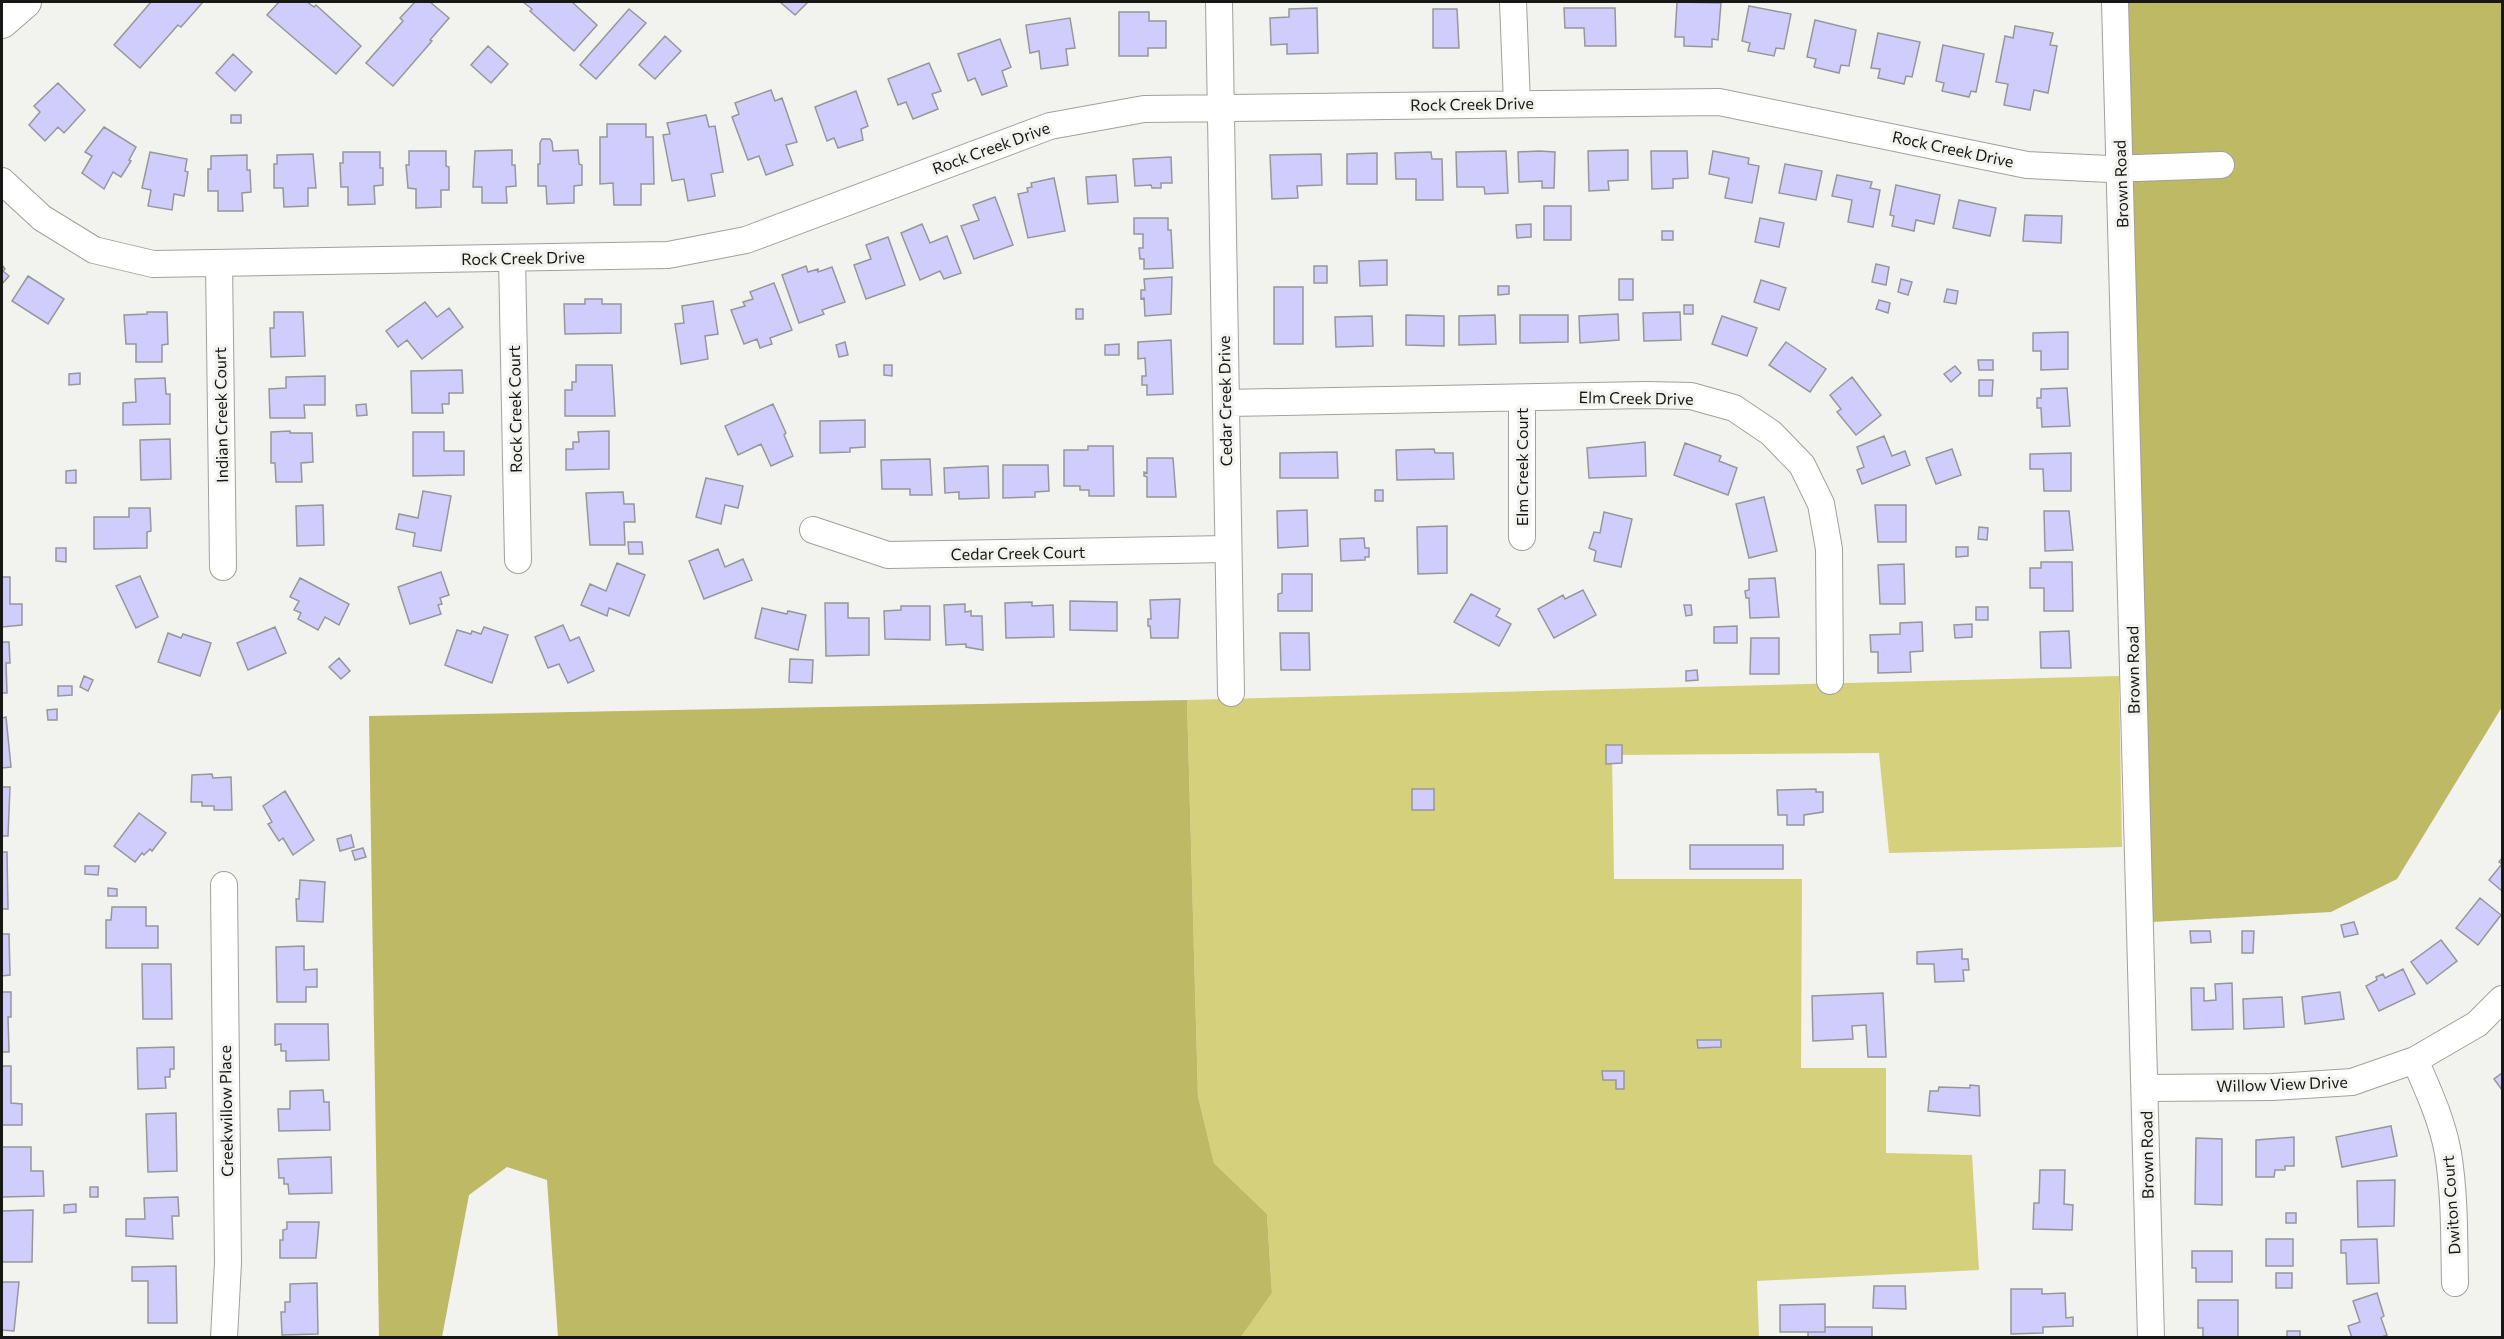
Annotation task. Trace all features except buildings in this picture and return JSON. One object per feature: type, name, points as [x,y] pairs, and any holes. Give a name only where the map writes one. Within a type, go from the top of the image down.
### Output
[{"type":"main road","points":[[2,22],[25,2]]},
{"type":"street","name":"Cedar Creek Drive","points":[[1219,2],[1231,693]]},
{"type":"street","points":[[1513,2],[1517,104]]},
{"type":"street","name":"Brown Road","points":[[2115,2],[2151,1338]]},
{"type":"street","name":"Rock Creek Drive","points":[[2,181],[42,218],[94,250],[153,264],[668,255],[746,240],[1050,126],[1144,109],[1719,102],[2027,165],[2120,169],[2221,165]]},
{"type":"street","name":"Rock Creek Court","points":[[512,258],[518,560]]},
{"type":"street","name":"Indian Creek Court","points":[[219,263],[223,567]]},
{"type":"street","name":"Elm Creek Drive","points":[[1226,403],[1646,395],[1691,396],[1734,408],[1771,434],[1802,465],[1821,504],[1829,549],[1830,681]]},
{"type":"street","name":"Elm Creek Court","points":[[1522,398],[1522,537]]},
{"type":"street","name":"Cedar Creek Court","points":[[813,530],[888,555],[1227,549]]},
{"type":"street","name":"Creekwillow Place","points":[[224,885],[228,1263],[224,1338]]},
{"type":"street","name":"Willow View Drive","points":[[2145,1088],[2273,1087],[2352,1082],[2415,1060],[2477,1024],[2502,999]]},
{"type":"street","name":"Dwiton Court","points":[[2415,1060],[2435,1106],[2447,1150],[2453,1196],[2455,1283]]},
{"type":"shaded area","points":[[2128,2],[2502,2],[2502,707],[2397,879],[2331,912],[2152,922]]},
{"type":"shaded area","points":[[2119,676],[2122,847],[1889,853],[1879,753],[1612,755],[1614,879],[1802,879],[1801,1068],[1886,1068],[1886,1153],[1972,1155],[1979,1270],[1757,1281],[1759,1337],[1241,1337],[1272,1293],[1267,1214],[1214,1163],[1198,1096],[1187,700]]},
{"type":"shaded area","points":[[1187,700],[1198,1096],[1214,1163],[1267,1214],[1272,1293],[1241,1337],[558,1337],[547,1180],[507,1167],[469,1195],[442,1337],[379,1337],[369,716]]}]
